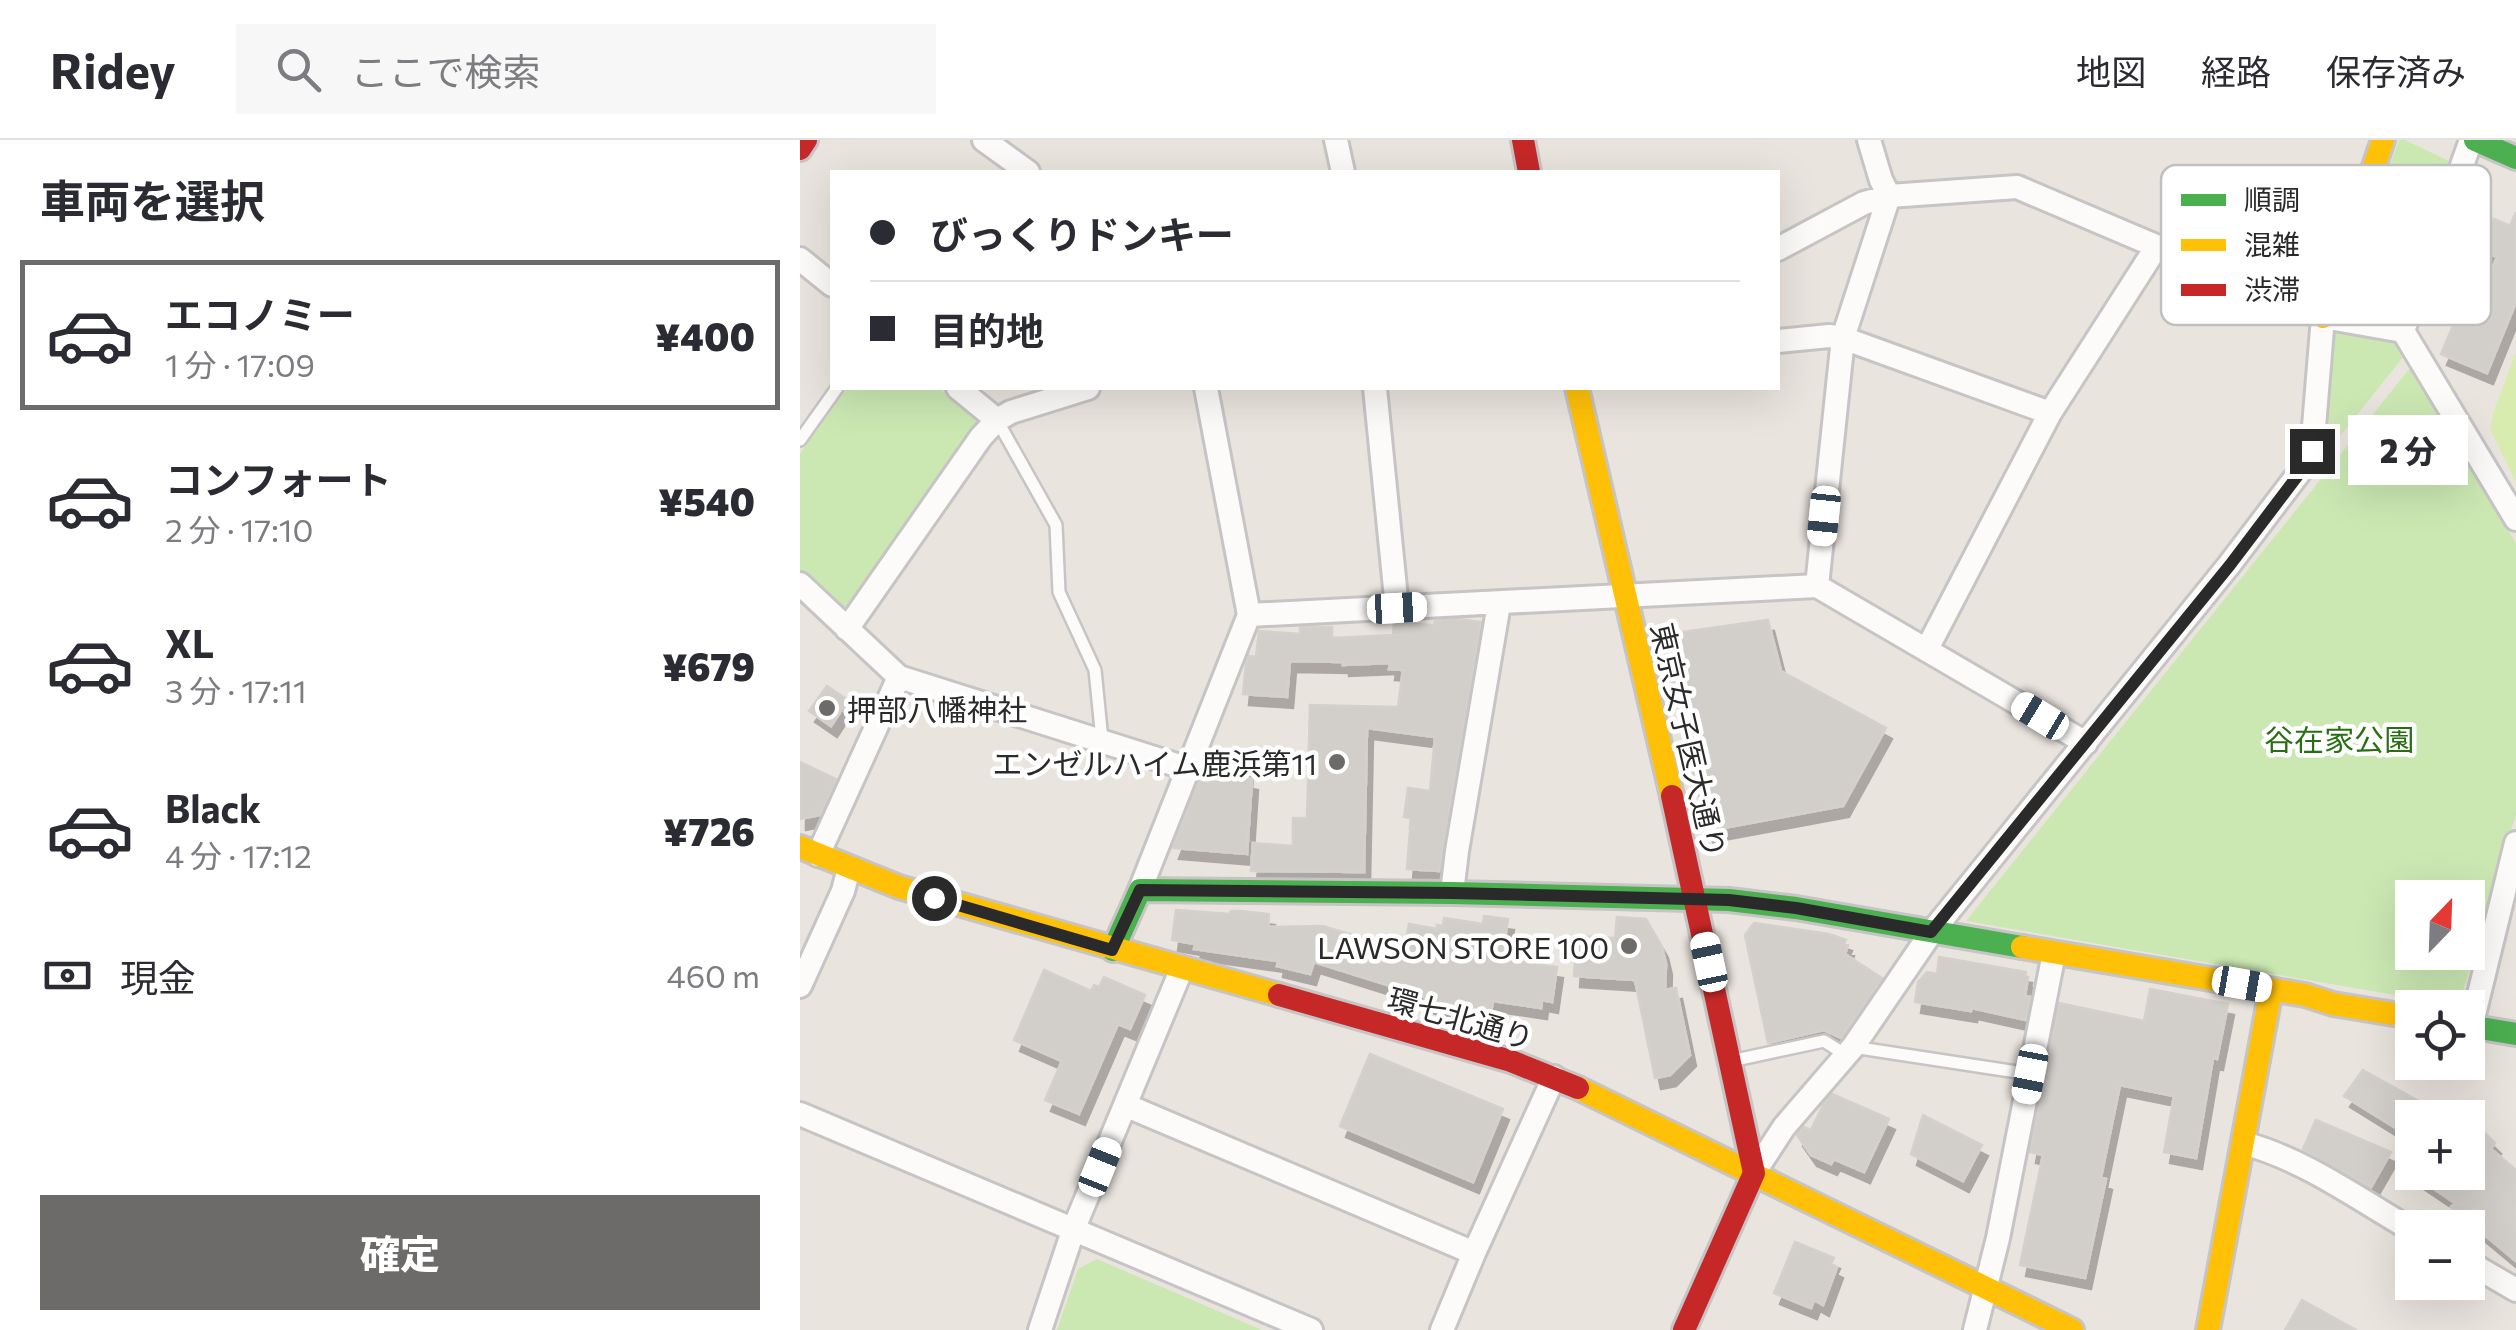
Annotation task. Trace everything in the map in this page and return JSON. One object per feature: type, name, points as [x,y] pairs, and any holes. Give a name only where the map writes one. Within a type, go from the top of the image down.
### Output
[{"type":"street","points":[[800,149],[806,140]]},
{"type":"street","points":[[984,140],[1025,170]]},
{"type":"street","points":[[1336,140],[1343,170]]},
{"type":"street","points":[[1522,140],[1529,170]]},
{"type":"street","points":[[1817,586],[1843,338],[1889,196],[1869,140]]},
{"type":"street","points":[[2375,165],[2383,140]]},
{"type":"street","points":[[2464,165],[2473,140],[2516,158]]},
{"type":"street","points":[[1780,248],[1864,203],[1889,196],[2018,187],[2161,248]]},
{"type":"street","points":[[1927,649],[2050,413],[2157,246]]},
{"type":"street","points":[[800,259],[830,284]]},
{"type":"street","points":[[1684,1330],[1754,1173],[1784,1128],[1849,1051],[1931,932],[2230,565],[2308,462],[2322,325]]},
{"type":"street","points":[[2369,325],[2403,331],[2516,519]]},
{"type":"street","points":[[2403,331],[2405,325]]},
{"type":"street","points":[[1780,341],[1843,338],[2050,413]]},
{"type":"street","points":[[960,390],[997,420]]},
{"type":"street","points":[[847,629],[981,437],[997,420],[1010,412],[1082,390]]},
{"type":"street","points":[[1112,950],[1190,769],[1249,615],[1206,390]]},
{"type":"street","points":[[1375,390],[1397,608]]},
{"type":"street","name":"東京女子医大通り","points":[[1577,390],[1696,900],[1754,1173]]},
{"type":"street","points":[[800,584],[898,676],[1190,769]]},
{"type":"street","points":[[1249,615],[1817,586],[2086,744]]},
{"type":"street","points":[[1452,893],[1499,604]]},
{"type":"street","points":[[809,851],[898,676]]},
{"type":"street","points":[[2478,990],[2516,844]]},
{"type":"street","name":"環七北通り","points":[[809,851],[898,887],[1511,1061],[1554,1077],[2072,1330]]},
{"type":"street","points":[[800,986],[843,891],[849,868]]},
{"type":"street","points":[[1140,890],[1452,893],[1757,902],[2305,995],[2395,1014]]},
{"type":"street","points":[[1975,1330],[1998,1238],[2054,953]]},
{"type":"street","points":[[1040,1330],[1074,1228],[1182,968]]},
{"type":"street","points":[[2208,1330],[2271,990]]},
{"type":"street","points":[[2485,1029],[2516,1034]]},
{"type":"street","points":[[1442,1330],[1554,1077]]},
{"type":"street","points":[[1125,1105],[1474,1253]]},
{"type":"street","points":[[800,1114],[1311,1330]]},
{"type":"street","points":[[2243,1143],[2294,1162],[2395,1220]]},
{"type":"street","points":[[2485,1272],[2516,1290]]},
{"type":"lane","points":[[800,440],[836,390]]},
{"type":"lane","points":[[997,420],[1056,526],[1060,592],[1096,670],[1102,740]]},
{"type":"lane","points":[[1731,1061],[1824,1041],[1849,1051],[2030,1074]]},
{"type":"green space","points":[[2399,140],[2449,161],[2448,165],[2390,165]]},
{"type":"green space","points":[[2338,332],[2396,341],[2404,356],[2328,451],[2322,449],[2331,340]]},
{"type":"green space","points":[[2516,352],[2516,482],[2490,429]]},
{"type":"green space","name":"谷在家公園","points":[[2410,368],[2516,543],[2516,814],[2485,918],[2485,880],[2395,880],[2395,970],[2469,970],[2463,990],[2395,990],[2395,995],[1966,921]]},
{"type":"green space","points":[[845,390],[941,390],[975,417],[978,429],[850,606],[840,607],[800,570],[800,454]]},
{"type":"green space","points":[[1097,1259],[1262,1330],[1057,1330],[1078,1269]]},
{"type":"building","points":[[2516,212],[2516,302],[2487,373],[2441,354],[2453,325],[2491,325],[2491,272],[2497,257],[2491,254],[2491,226],[2494,219],[2510,226]]},
{"type":"building","points":[[1768,620],[1781,671],[1886,728],[1843,806],[1707,831],[1661,635]]},
{"type":"building","points":[[1435,621],[1481,622],[1439,871],[1407,869],[1411,818],[1404,817],[1408,788],[1430,791],[1435,737],[1367,728],[1364,872],[1251,871],[1253,843],[1293,846],[1293,818],[1307,818],[1310,705],[1398,707],[1403,670],[1389,669],[1390,663],[1290,661],[1287,697],[1243,694],[1246,664],[1249,656],[1256,657],[1259,631],[1300,634],[1300,627],[1332,627],[1332,638],[1393,635],[1394,623],[1434,625]]},
{"type":"building","points":[[827,686],[848,700],[831,726],[809,711]]},
{"type":"building","points":[[1211,752],[1248,754],[1246,778],[1252,779],[1247,854],[1173,848],[1200,778],[1207,776]]},
{"type":"building","points":[[800,762],[836,779],[820,815],[800,819]]},
{"type":"building","points":[[1176,910],[1269,914],[1268,927],[1323,926],[1404,951],[1409,924],[1437,929],[1437,925],[1443,926],[1444,918],[1483,924],[1484,916],[1508,919],[1502,959],[1557,967],[1552,1002],[1542,1000],[1541,1008],[1493,1001],[1491,1012],[1448,1006],[1424,1002],[1425,997],[1394,991],[1394,987],[1314,962],[1310,974],[1277,966],[1278,961],[1194,949],[1195,944],[1172,940]]},
{"type":"building","points":[[1617,917],[1646,919],[1662,947],[1665,990],[1676,988],[1690,1055],[1670,1075],[1655,1078],[1635,980],[1574,976],[1577,936],[1615,938]]},
{"type":"building","points":[[1754,923],[1846,940],[1845,954],[1882,978],[1841,1038],[1824,1030],[1768,1043],[1745,935]]},
{"type":"building","points":[[1939,957],[2026,972],[2025,996],[2030,997],[2026,1020],[1972,1008],[1971,1011],[1915,1002],[1918,982],[1927,972],[1937,974]]},
{"type":"building","points":[[1044,970],[1091,991],[1094,985],[1099,987],[1104,977],[1145,995],[1130,1029],[1118,1024],[1079,1114],[1045,1100],[1062,1061],[1014,1040]]},
{"type":"building","points":[[2150,989],[2228,1004],[2217,1059],[2213,1058],[2196,1158],[2164,1152],[2174,1096],[2120,1085],[2085,1278],[2020,1265],[2043,1155],[2030,1152],[2059,1003],[2144,1021]]},
{"type":"building","points":[[1370,1054],[1503,1109],[1473,1182],[1340,1126]]},
{"type":"building","points":[[2363,1070],[2417,1100],[2395,1100],[2395,1128],[2344,1096]]},
{"type":"building","points":[[1832,1094],[1889,1119],[1864,1172],[1834,1159],[1831,1164],[1811,1155],[1797,1135],[1804,1127],[1811,1130]]},
{"type":"building","points":[[1923,1115],[1982,1145],[1963,1181],[1911,1154]]},
{"type":"building","points":[[2316,1120],[2391,1152],[2371,1187],[2303,1149]]},
{"type":"building","points":[[2485,1133],[2495,1143],[2491,1149],[2516,1170],[2516,1261],[2485,1235],[2485,1210],[2455,1210],[2451,1207],[2455,1203],[2436,1190],[2485,1190]]},
{"type":"building","points":[[1795,1242],[1834,1258],[1831,1264],[1837,1267],[1823,1305],[1814,1300],[1811,1308],[1774,1293]]},
{"type":"building","points":[[2302,1300],[2356,1330],[2285,1330]]},
{"type":"traffic: fast","points":[[2475,140],[2516,158]]},
{"type":"traffic: fast","points":[[1113,950],[1140,890],[1729,900],[2022,947]]},
{"type":"traffic: fast","points":[[2485,1029],[2516,1034]]},
{"type":"traffic: slow","points":[[2375,165],[2383,140]]},
{"type":"traffic: slow","points":[[1577,390],[1672,796]]},
{"type":"traffic: slow","points":[[800,847],[899,887],[1279,995]]},
{"type":"traffic: slow","points":[[2022,947],[2395,1014]]},
{"type":"traffic: slow","points":[[2208,1330],[2271,990]]},
{"type":"traffic: slow","points":[[1578,1088],[2072,1330]]},
{"type":"traffic: jam","points":[[800,149],[806,140]]},
{"type":"traffic: jam","points":[[1523,140],[1529,170]]},
{"type":"traffic: jam","points":[[1672,796],[1754,1173],[1684,1330]]},
{"type":"traffic: jam","points":[[1279,995],[1511,1061],[1578,1088]]},
{"type":"place","name":"押部八幡神社","points":[[827,708]]},
{"type":"place","name":"エンゼルハイム鹿浜第11","points":[[1337,762]]},
{"type":"place","name":"LAWSON STORE 100","points":[[1629,946]]},
{"type":"route","points":[[934,898],[1112,950],[1140,890],[1729,900],[1931,932],[2230,565],[2308,462],[2312,451]]}]
